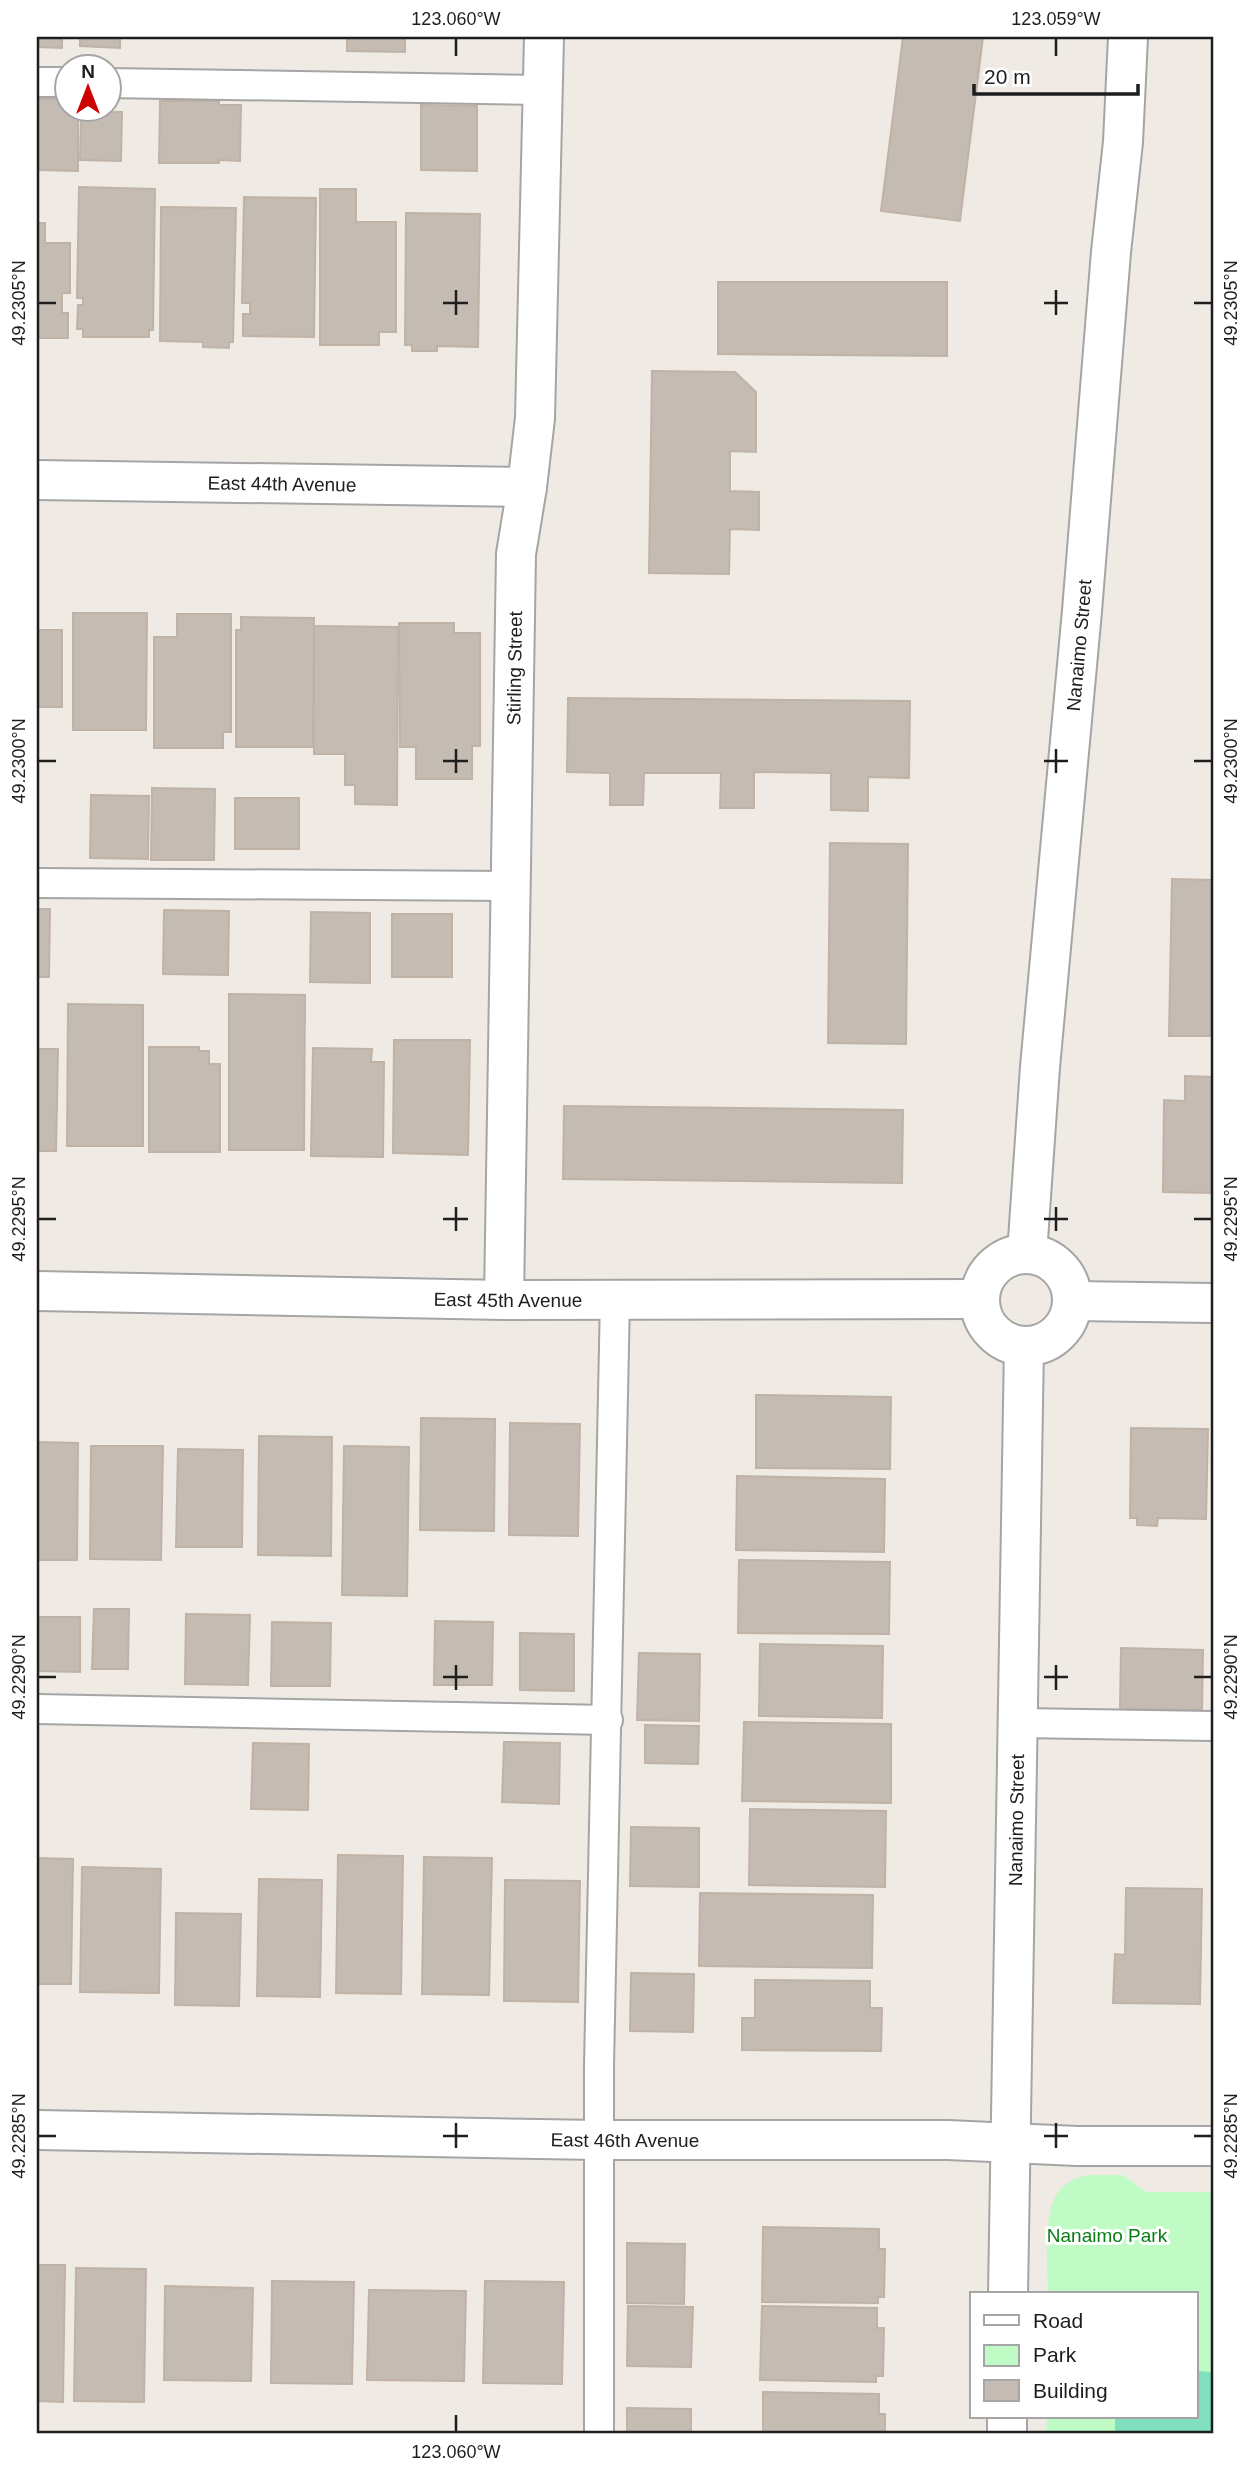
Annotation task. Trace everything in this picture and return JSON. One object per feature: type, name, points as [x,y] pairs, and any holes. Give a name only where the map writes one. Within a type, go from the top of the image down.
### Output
[{"type":"street","name":"Stirling Street","points":[[504,1300],[516,554],[535,418],[544,37]]},
{"type":"street","name":"Nanaimo Street","points":[[1027,1254],[1040,1067],[1082,611],[1111,252],[1123,142],[1128,37]]},
{"type":"street","name":"East 44th Avenue","points":[[37,480],[527,487]]},
{"type":"street","points":[[1027,1254],[1054,1263],[1064,1274],[1073,1301],[1070,1315],[1052,1338],[1039,1344],[1024,1346],[1010,1343],[998,1336],[983,1313],[980,1299],[986,1279],[1000,1262],[1027,1254]]},
{"type":"street","name":"East 45th Avenue","points":[[37,1291],[504,1300],[980,1299]]},
{"type":"street","points":[[1073,1301],[1213,1303]]},
{"type":"street","name":"Nanaimo Street","points":[[1009,2292],[1024,1346]]},
{"type":"street","name":"East 46th Avenue","points":[[37,2130],[598,2140],[948,2140],[1077,2146],[1213,2146]]},
{"type":"lane","points":[[122,83],[544,90]]},
{"type":"lane","points":[[37,883],[511,886]]},
{"type":"lane","points":[[599,2434],[598,2140],[615,1298]]},
{"type":"lane","points":[[37,1709],[608,1720]]},
{"type":"lane","points":[[1019,1723],[1213,1726]]},
{"type":"green space","name":"Nanaimo Park","points":[[1086,2175],[1123,2175],[1146,2192],[1213,2192],[1213,2434],[1046,2434],[1047,2418],[1198,2418],[1198,2292],[1048,2292],[1047,2238],[1051,2208],[1062,2188]]},
{"type":"green space","points":[[1198,2371],[1213,2372],[1213,2434],[1115,2434],[1115,2418],[1198,2418]]},
{"type":"building","points":[[37,37],[62,37],[62,48],[37,47]]},
{"type":"building","points":[[80,37],[120,37],[120,48],[80,46]]},
{"type":"building","points":[[347,37],[405,37],[405,52],[347,51]]},
{"type":"building","points":[[903,37],[983,37],[960,221],[881,211]]},
{"type":"building","points":[[37,99],[52,99],[52,122],[78,122],[78,171],[37,170]]},
{"type":"building","points":[[160,101],[219,101],[219,105],[241,105],[240,161],[159,163]]},
{"type":"building","points":[[421,105],[477,106],[477,171],[421,170]]},
{"type":"building","points":[[81,122],[122,122],[121,161],[80,160]]},
{"type":"building","points":[[79,187],[155,189],[153,330],[149,330],[149,337],[83,337],[83,329],[77,329],[78,305],[83,305],[83,298],[77,298]]},
{"type":"building","points":[[320,189],[356,189],[356,222],[396,222],[396,332],[379,332],[379,345],[320,345]]},
{"type":"building","points":[[244,197],[316,198],[314,337],[243,336],[243,314],[250,314],[250,303],[242,303]]},
{"type":"building","points":[[161,207],[236,208],[233,342],[229,342],[229,348],[203,347],[203,342],[160,341]]},
{"type":"building","points":[[406,213],[480,214],[478,347],[437,346],[437,351],[412,351],[412,345],[405,345]]},
{"type":"building","points":[[37,223],[45,223],[45,243],[70,243],[70,293],[62,293],[62,313],[68,313],[68,338],[37,338]]},
{"type":"building","points":[[718,282],[947,282],[947,356],[718,354]]},
{"type":"building","points":[[652,371],[735,372],[756,392],[756,452],[730,451],[730,491],[759,492],[759,530],[730,529],[729,574],[649,573]]},
{"type":"building","points":[[73,613],[147,613],[146,730],[73,730]]},
{"type":"building","points":[[177,614],[231,614],[231,732],[223,732],[223,748],[154,748],[154,637],[177,637]]},
{"type":"building","points":[[241,617],[314,618],[313,747],[236,747],[236,630],[241,630]]},
{"type":"building","points":[[399,623],[454,623],[454,633],[480,633],[480,746],[472,746],[472,779],[416,779],[416,747],[400,747]]},
{"type":"building","points":[[314,626],[398,627],[397,805],[355,804],[355,785],[345,785],[345,754],[314,754]]},
{"type":"building","points":[[37,630],[62,630],[62,707],[37,707]]},
{"type":"building","points":[[568,698],[910,701],[909,778],[868,777],[868,811],[831,810],[831,773],[754,772],[754,808],[720,808],[721,773],[644,773],[643,805],[610,805],[610,773],[567,772]]},
{"type":"building","points":[[152,788],[215,789],[214,860],[151,860]]},
{"type":"building","points":[[91,795],[149,796],[148,859],[90,858]]},
{"type":"building","points":[[235,798],[299,798],[299,849],[235,849]]},
{"type":"building","points":[[830,843],[908,844],[906,1044],[828,1043]]},
{"type":"building","points":[[1172,879],[1213,880],[1213,1036],[1169,1036]]},
{"type":"building","points":[[37,909],[50,909],[49,977],[37,977]]},
{"type":"building","points":[[164,910],[229,911],[228,975],[163,974]]},
{"type":"building","points":[[311,912],[370,913],[370,983],[310,982]]},
{"type":"building","points":[[392,914],[452,914],[452,977],[392,977]]},
{"type":"building","points":[[229,994],[305,995],[304,1150],[229,1150]]},
{"type":"building","points":[[68,1004],[143,1005],[143,1146],[67,1146]]},
{"type":"building","points":[[394,1040],[470,1040],[468,1155],[393,1153]]},
{"type":"building","points":[[149,1047],[199,1047],[199,1051],[209,1051],[209,1064],[220,1064],[220,1152],[149,1152]]},
{"type":"building","points":[[313,1048],[372,1049],[371,1062],[384,1062],[383,1157],[311,1156]]},
{"type":"building","points":[[37,1049],[58,1049],[56,1151],[37,1151]]},
{"type":"building","points":[[1185,1076],[1213,1077],[1213,1193],[1163,1192],[1164,1100],[1185,1101]]},
{"type":"building","points":[[564,1106],[903,1110],[902,1183],[563,1179]]},
{"type":"building","points":[[756,1395],[891,1397],[890,1469],[756,1468]]},
{"type":"building","points":[[421,1418],[495,1419],[494,1531],[420,1530]]},
{"type":"building","points":[[510,1423],[580,1424],[578,1536],[509,1535]]},
{"type":"building","points":[[1131,1428],[1208,1429],[1206,1519],[1158,1518],[1157,1526],[1137,1525],[1137,1518],[1130,1518]]},
{"type":"building","points":[[259,1436],[332,1437],[331,1556],[258,1555]]},
{"type":"building","points":[[37,1442],[78,1443],[77,1560],[37,1560]]},
{"type":"building","points":[[91,1446],[163,1446],[161,1560],[90,1559]]},
{"type":"building","points":[[344,1446],[409,1447],[407,1596],[342,1595]]},
{"type":"building","points":[[178,1449],[243,1450],[242,1547],[176,1547]]},
{"type":"building","points":[[737,1476],[885,1479],[884,1552],[736,1550]]},
{"type":"building","points":[[739,1560],[890,1562],[889,1634],[738,1633]]},
{"type":"building","points":[[94,1609],[129,1609],[128,1669],[92,1669]]},
{"type":"building","points":[[186,1614],[250,1615],[248,1685],[185,1684]]},
{"type":"building","points":[[37,1617],[80,1617],[80,1672],[37,1671]]},
{"type":"building","points":[[435,1621],[493,1622],[492,1685],[434,1685]]},
{"type":"building","points":[[272,1622],[331,1623],[330,1686],[271,1686]]},
{"type":"building","points":[[520,1633],[574,1634],[574,1691],[520,1690]]},
{"type":"building","points":[[760,1644],[883,1646],[882,1718],[759,1716]]},
{"type":"building","points":[[1121,1648],[1203,1650],[1202,1710],[1120,1709]]},
{"type":"building","points":[[639,1653],[700,1654],[699,1721],[637,1720]]},
{"type":"building","points":[[744,1722],[891,1724],[891,1803],[742,1801]]},
{"type":"building","points":[[645,1725],[699,1726],[698,1764],[645,1763]]},
{"type":"building","points":[[504,1742],[560,1743],[559,1804],[502,1802]]},
{"type":"building","points":[[253,1743],[309,1744],[308,1810],[251,1809]]},
{"type":"building","points":[[750,1809],[886,1811],[885,1887],[749,1885]]},
{"type":"building","points":[[631,1827],[699,1828],[699,1887],[630,1886]]},
{"type":"building","points":[[338,1855],[403,1856],[401,1994],[336,1993]]},
{"type":"building","points":[[424,1857],[492,1858],[489,1995],[422,1994]]},
{"type":"building","points":[[37,1858],[73,1859],[71,1984],[37,1984]]},
{"type":"building","points":[[82,1867],[161,1869],[159,1993],[80,1992]]},
{"type":"building","points":[[259,1879],[322,1880],[320,1997],[257,1996]]},
{"type":"building","points":[[505,1880],[580,1881],[578,2002],[504,2001]]},
{"type":"building","points":[[1126,1888],[1202,1889],[1200,2004],[1113,2003],[1115,1954],[1125,1955]]},
{"type":"building","points":[[700,1893],[873,1895],[872,1968],[699,1966]]},
{"type":"building","points":[[176,1913],[241,1914],[239,2006],[175,2005]]},
{"type":"building","points":[[631,1973],[694,1974],[693,2032],[630,2031]]},
{"type":"building","points":[[755,1980],[870,1981],[870,2008],[882,2008],[881,2051],[742,2050],[742,2018],[755,2018]]},
{"type":"building","points":[[763,2227],[879,2229],[879,2249],[885,2249],[884,2297],[878,2297],[878,2303],[762,2302]]},
{"type":"building","points":[[627,2243],[685,2244],[684,2304],[627,2303]]},
{"type":"building","points":[[37,2265],[65,2265],[63,2402],[37,2401]]},
{"type":"building","points":[[76,2268],[146,2269],[144,2402],[74,2401]]},
{"type":"building","points":[[272,2281],[354,2282],[352,2384],[271,2383]]},
{"type":"building","points":[[485,2281],[564,2282],[562,2384],[483,2383]]},
{"type":"building","points":[[165,2286],[253,2288],[251,2381],[164,2380]]},
{"type":"building","points":[[369,2290],[466,2291],[464,2381],[367,2380]]},
{"type":"building","points":[[628,2306],[693,2307],[691,2367],[627,2366]]},
{"type":"building","points":[[762,2306],[877,2308],[877,2328],[884,2328],[883,2376],[876,2376],[876,2382],[760,2380]]},
{"type":"building","points":[[763,2392],[879,2394],[879,2414],[885,2414],[885,2434],[763,2434]]},
{"type":"building","points":[[627,2408],[691,2409],[691,2434],[627,2434]]}]
